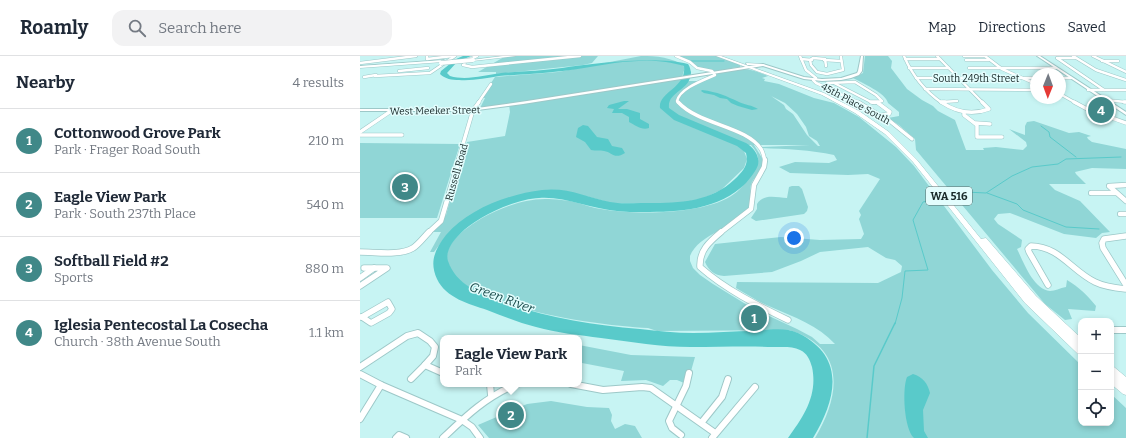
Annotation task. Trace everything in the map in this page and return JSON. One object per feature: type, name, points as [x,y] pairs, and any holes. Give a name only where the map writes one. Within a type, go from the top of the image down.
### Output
[{"type":"highway","points":[[360,68],[504,56]]},
{"type":"highway","points":[[475,58],[514,56]]},
{"type":"highway","name":"WA 516","points":[[718,56],[812,88],[839,100],[866,115],[894,135],[916,156],[1019,283],[1045,311],[1078,341]]},
{"type":"highway","name":"WA 516","points":[[722,56],[741,64]]},
{"type":"highway","points":[[737,69],[742,67],[741,64],[763,65]]},
{"type":"highway","points":[[737,69],[761,70],[758,67],[763,65]]},
{"type":"highway","name":"WA 516","points":[[761,70],[836,100],[866,117],[891,136],[915,161],[1028,301],[1078,348]]},
{"type":"highway","points":[[1114,373],[1126,383]]},
{"type":"highway","points":[[1114,381],[1126,391]]},
{"type":"main road","points":[[763,65],[800,77],[835,81],[858,74],[860,71],[862,56]]},
{"type":"main road","points":[[1038,56],[1056,68]]},
{"type":"main road","name":"West Meeker Street","points":[[588,92],[763,65]]},
{"type":"main road","points":[[1066,75],[1126,114]]},
{"type":"main road","name":"West Meeker Street","points":[[360,111],[473,110],[634,85]]},
{"type":"street","points":[[360,63],[416,56]]},
{"type":"street","points":[[427,57],[454,56]]},
{"type":"street","points":[[360,79],[375,76],[430,72],[454,56]]},
{"type":"street","points":[[475,58],[467,60],[463,65],[472,67],[580,56]]},
{"type":"street","points":[[676,56],[690,62],[696,67],[714,73],[714,76],[694,84],[678,97],[677,101],[679,105],[695,116],[752,140],[760,148],[765,161],[762,171],[754,182],[753,203],[751,209],[710,243],[701,254],[699,263],[703,271],[714,280],[755,304],[788,320]]},
{"type":"street","points":[[937,56],[971,89],[989,109],[964,113],[954,110],[925,89],[909,68],[904,57],[940,59]]},
{"type":"street","points":[[964,56],[985,56],[1002,68],[1030,81]]},
{"type":"street","points":[[1093,56],[1126,72]]},
{"type":"street","points":[[800,58],[805,68],[811,68],[818,72],[830,74],[840,72],[843,69],[841,57]]},
{"type":"street","points":[[1104,90],[1056,58],[1074,57],[1096,70],[1126,80]]},
{"type":"street","points":[[800,58],[810,60],[842,61]]},
{"type":"street","points":[[810,60],[811,68]]},
{"type":"street","name":"45th Place South","points":[[825,60],[826,66]]},
{"type":"street","points":[[966,60],[989,60]]},
{"type":"street","points":[[1101,61],[1118,61]]},
{"type":"street","points":[[375,76],[380,72],[428,68],[423,73]]},
{"type":"street","name":"45th Place South","points":[[805,68],[815,79],[882,115],[899,127],[912,139]]},
{"type":"street","points":[[909,68],[949,68]]},
{"type":"street","points":[[969,68],[1030,68]]},
{"type":"street","name":"South 249th Street","points":[[916,78],[1030,78]]},
{"type":"street","points":[[1066,78],[1071,78]]},
{"type":"street","points":[[1116,80],[1120,78]]},
{"type":"street","points":[[835,81],[871,102],[878,103],[890,112],[889,114],[882,115]]},
{"type":"street","points":[[827,83],[835,81],[855,82],[881,98],[882,101],[878,103]]},
{"type":"street","name":"Russell Road","points":[[360,252],[398,252],[408,250],[414,247],[443,218],[473,110],[491,84]]},
{"type":"street","points":[[925,89],[1030,90]]},
{"type":"street","points":[[1088,90],[1126,91]]},
{"type":"street","points":[[839,93],[853,91]]},
{"type":"street","points":[[1066,97],[1087,109],[1126,123]]},
{"type":"street","points":[[1104,100],[1126,102]]},
{"type":"street","points":[[942,102],[957,101]]},
{"type":"street","points":[[360,132],[391,111]]},
{"type":"street","points":[[964,113],[964,115],[976,123],[990,124]]},
{"type":"street","points":[[976,123],[977,136],[1002,137]]},
{"type":"street","points":[[360,135],[402,135]]},
{"type":"street","points":[[1126,185],[1110,185],[1109,187],[1126,201]]},
{"type":"street","points":[[1091,192],[1116,193]]},
{"type":"street","points":[[1120,214],[1126,214]]},
{"type":"street","points":[[1126,236],[1110,236],[1104,239],[1102,245],[1126,285]]},
{"type":"street","points":[[1048,285],[1029,252],[1029,247],[1040,246],[1047,248],[1095,281],[1126,289]]},
{"type":"street","points":[[360,286],[387,268],[364,268]]},
{"type":"street","points":[[360,278],[375,268]]},
{"type":"street","points":[[388,302],[392,309],[389,313],[372,323],[361,317],[388,302]]},
{"type":"street","points":[[1114,330],[1126,330]]},
{"type":"street","points":[[360,367],[414,333],[418,333],[430,340],[435,347],[433,356],[411,379]]},
{"type":"street","points":[[425,365],[440,372]]},
{"type":"street","points":[[681,435],[672,428],[669,421],[687,385],[689,373]]},
{"type":"street","points":[[360,374],[380,385],[462,420],[472,427],[480,438]]},
{"type":"street","points":[[702,422],[726,393],[728,379]]},
{"type":"street","points":[[360,419],[380,385]]},
{"type":"street","points":[[582,386],[613,391],[644,386],[657,391],[702,422],[714,435],[755,386]]},
{"type":"street","points":[[490,387],[491,395]]},
{"type":"street","points":[[443,438],[480,403],[491,395],[510,387]]},
{"type":"street","points":[[396,438],[399,435],[406,438]]},
{"type":"shaded area","points":[[463,56],[471,56],[457,62],[447,73],[450,76],[469,78],[501,73],[547,70],[592,64],[643,60],[659,61],[635,61],[562,71],[469,80],[456,80],[444,77],[440,74],[441,71],[456,59]]},
{"type":"shaded area","points":[[598,56],[592,63],[583,65],[496,74],[496,72],[478,72],[504,57]]},
{"type":"shaded area","points":[[641,56],[658,57],[675,61],[685,67],[681,81],[700,81],[711,77],[714,73],[694,66],[679,56],[718,56],[740,64],[740,67],[732,68],[734,70],[751,70],[768,76],[762,78],[765,79],[764,81],[779,84],[814,98],[834,103],[859,117],[896,147],[914,166],[992,270],[1028,313],[1078,362],[1078,426],[1114,426],[1114,397],[1126,408],[1126,438],[815,438],[824,422],[830,405],[833,389],[833,374],[829,360],[821,348],[808,338],[789,330],[657,331],[648,328],[574,320],[544,314],[516,306],[490,297],[468,287],[452,273],[447,256],[449,249],[458,236],[470,226],[497,211],[520,202],[537,199],[557,199],[570,201],[595,208],[615,211],[670,212],[689,210],[722,201],[737,192],[758,164],[758,156],[751,145],[738,146],[744,151],[747,159],[744,168],[721,190],[704,198],[682,203],[611,203],[586,196],[517,196],[446,236],[434,252],[430,252],[441,232],[432,232],[446,215],[467,142],[505,136],[510,112],[509,104],[480,108],[485,98],[481,98],[495,77],[558,72]],"holes":[[[771,96],[785,103],[797,114],[806,127],[809,136],[817,141],[820,146],[818,146],[807,135],[793,114],[786,109],[784,105]],[[754,145],[810,145],[761,147],[825,153],[834,155],[837,160],[829,163],[795,162],[779,167],[790,173],[848,175],[868,174],[880,179],[859,211],[861,215],[859,219],[864,234],[861,239],[820,240],[781,237],[715,244],[705,262],[712,272],[717,275],[724,276],[772,272],[820,252],[868,247],[886,258],[895,260],[902,266],[901,272],[878,283],[737,282],[736,288],[762,303],[814,327],[835,344],[820,344],[812,337],[797,329],[752,308],[700,275],[693,268],[690,261],[690,256],[701,242],[742,216],[750,206],[751,185],[761,171],[764,161]]]},
{"type":"shaded area","points":[[865,56],[888,56],[892,61],[891,68],[907,89],[938,111],[955,120],[966,150],[984,150],[983,148],[996,147],[1023,150],[1027,146],[1026,142],[1009,129],[1025,135],[1025,126],[1027,122],[1034,121],[1069,133],[1079,132],[1091,136],[1087,137],[1092,142],[1126,149],[1126,169],[1092,168],[1075,172],[1086,184],[1049,184],[1055,190],[1080,201],[1110,232],[1102,233],[1096,238],[1064,234],[1010,213],[998,214],[994,219],[998,224],[1022,240],[1021,247],[1017,249],[1026,268],[1039,286],[1050,291],[1054,291],[1066,287],[1067,280],[1079,288],[1089,298],[1096,306],[1095,311],[1068,309],[1072,319],[1065,320],[1045,304],[916,150],[915,139],[899,125],[888,118],[899,116],[899,112],[878,92],[868,85],[853,78],[863,73]]},
{"type":"shaded area","points":[[661,61],[688,64],[691,72],[687,83],[669,102],[669,108],[679,115],[746,143],[757,155],[758,165],[756,170],[746,183],[735,192],[724,199],[698,208],[657,212],[607,210],[558,199],[529,199],[508,205],[476,221],[452,243],[447,257],[448,261],[457,276],[470,288],[520,308],[554,317],[605,325],[680,333],[776,329],[798,333],[814,343],[824,354],[830,367],[832,380],[831,394],[827,409],[813,438],[788,438],[808,405],[813,387],[812,367],[808,357],[802,351],[791,347],[668,346],[635,343],[544,329],[523,324],[466,303],[452,296],[441,286],[437,279],[433,267],[434,256],[446,235],[455,226],[477,210],[503,199],[529,192],[551,189],[569,191],[618,203],[679,202],[703,198],[725,187],[735,179],[745,168],[747,161],[746,153],[737,146],[674,120],[660,108],[663,98],[681,80],[684,73],[684,66]]},
{"type":"shaded area","points":[[701,91],[722,94],[758,109],[752,110],[738,106],[731,103],[727,99],[704,93]]},
{"type":"shaded area","points":[[629,101],[618,109],[627,109],[640,113],[640,119],[649,124],[649,128],[644,129],[639,127],[629,122],[629,117],[622,113],[612,113],[614,109],[607,108],[609,105]]},
{"type":"shaded area","points":[[583,125],[588,126],[597,137],[608,139],[612,146],[622,148],[625,153],[616,156],[604,151],[591,150],[585,142],[576,137],[578,128]]},
{"type":"shaded area","points":[[360,143],[460,144],[437,218],[360,218]]},
{"type":"shaded area","points":[[799,186],[802,189],[808,207],[804,214],[756,221],[751,218],[757,209],[757,204],[763,198],[787,198],[789,187]]},
{"type":"shaded area","points":[[582,346],[631,355],[695,357],[691,371],[684,383],[677,380],[670,380],[663,386],[646,380],[621,381],[624,371],[582,363]]},
{"type":"shaded area","points":[[913,374],[920,377],[924,381],[930,393],[923,410],[924,431],[928,438],[914,438],[906,418],[904,399],[905,383],[907,377]]},
{"type":"shaded area","points":[[551,401],[587,407],[609,408],[612,415],[611,421],[615,429],[625,424],[635,426],[642,438],[489,438],[478,425],[527,404]]},
{"type":"waterway","points":[[690,61],[724,61]]},
{"type":"waterway","points":[[1041,126],[1049,132],[1050,137],[1076,157]]},
{"type":"waterway","points":[[951,196],[965,192],[986,193],[1012,176],[1032,167],[1058,164],[1066,159],[1121,157]]},
{"type":"waterway","points":[[987,193],[1017,204],[1023,210],[1066,227],[1099,229]]},
{"type":"waterway","points":[[895,324],[902,298],[905,271],[928,270],[913,220],[923,202],[941,198]]},
{"type":"waterway","points":[[867,438],[874,366],[895,323]]},
{"type":"place","name":"Iglesia Pentecostal La Cosecha","points":[[1101,110]]},
{"type":"place","name":"Softball Field #2","points":[[405,187]]},
{"type":"place","name":"Cottonwood Grove Park","points":[[754,318]]},
{"type":"place","name":"Eagle View Park","points":[[511,415]]},
{"type":"water label","name":"Green River","points":[[502,297]]}]
